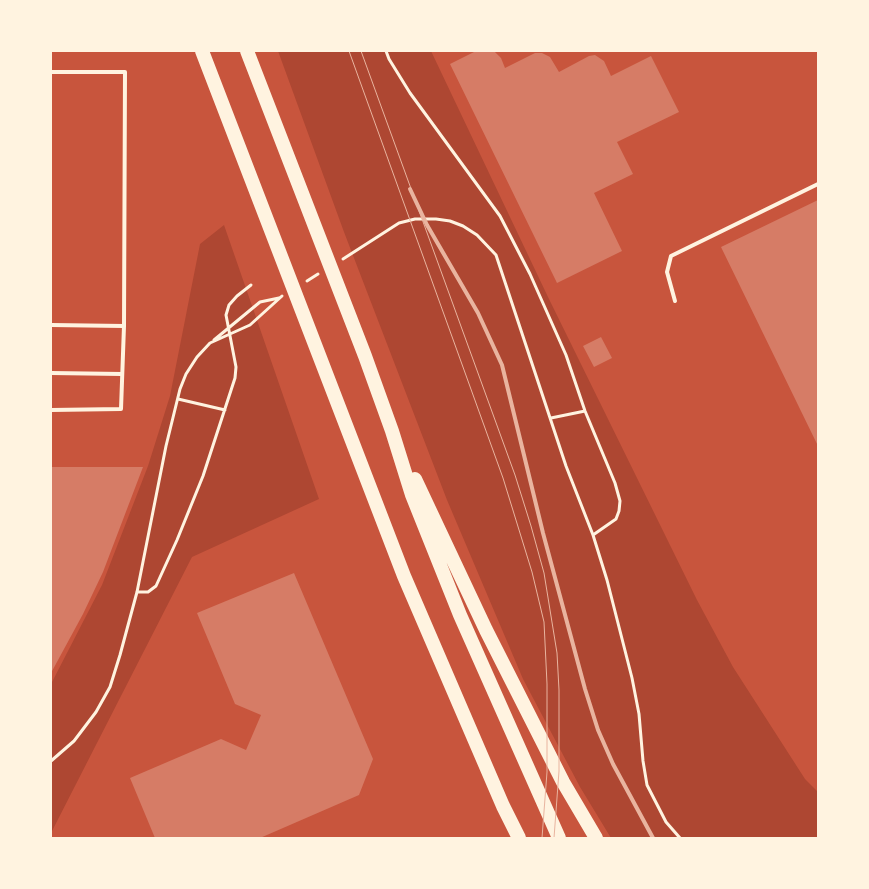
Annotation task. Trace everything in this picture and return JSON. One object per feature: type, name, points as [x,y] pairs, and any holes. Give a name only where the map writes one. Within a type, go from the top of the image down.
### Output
[{"type":"highway","points":[[202,51],[404,576],[503,806],[519,838]]},
{"type":"highway","points":[[247,51],[365,356],[392,431],[412,495],[460,615],[559,838]]},
{"type":"highway","points":[[392,431],[486,630],[563,782],[596,838]]},
{"type":"lane","points":[[51,72],[125,72],[122,409],[51,410]]},
{"type":"lane","points":[[675,301],[667,272],[671,256],[818,184]]},
{"type":"lane","points":[[51,325],[124,326]]},
{"type":"lane","points":[[51,373],[122,374]]},
{"type":"path","points":[[386,51],[405,85],[430,122],[500,216],[530,274],[566,355],[585,411],[615,483],[620,501],[620,511],[616,519],[593,535]]},
{"type":"path","points":[[336,263],[399,223],[415,219],[450,221],[463,226],[477,235],[496,255],[566,466],[608,580],[632,678],[638,714],[642,761],[647,785],[666,822],[680,838]]},
{"type":"path","points":[[312,278],[320,273]]},
{"type":"path","points":[[137,592],[148,592],[156,586],[204,476],[235,378],[236,367],[226,315],[229,305],[251,285]]},
{"type":"path","points":[[51,761],[74,742],[96,712],[110,687],[137,592],[153,509],[178,398],[186,374],[197,357],[210,344],[260,302],[281,297],[250,325],[210,344]]},
{"type":"path","points":[[178,398],[225,410]]},
{"type":"path","points":[[551,418],[585,411]]},
{"type":"shaded area","points":[[278,51],[431,51],[548,297],[697,600],[733,667],[805,779],[818,792],[818,838],[611,838],[580,787],[523,679],[447,500],[344,232]]},
{"type":"shaded area","points":[[224,225],[319,499],[192,557],[51,833],[51,684],[102,585],[148,466],[170,396],[200,244]]},
{"type":"building","points":[[476,51],[494,51],[501,58],[505,68],[535,53],[542,53],[550,57],[559,72],[589,56],[595,55],[604,61],[611,76],[651,56],[679,112],[617,142],[633,174],[594,193],[622,251],[557,283],[450,64]]},
{"type":"building","points":[[818,200],[818,446],[721,247]]},
{"type":"building","points":[[601,337],[612,358],[594,367],[583,346]]},
{"type":"building","points":[[51,467],[143,467],[103,572],[51,673]]},
{"type":"building","points":[[294,573],[373,759],[359,795],[260,838],[155,838],[130,778],[221,739],[246,750],[261,715],[235,704],[197,613]]},
{"type":"tram line","points":[[349,51],[503,478],[532,572],[544,622],[547,684],[547,772],[542,838]]},
{"type":"tram line","points":[[361,51],[515,475],[544,573],[557,653],[559,690],[559,771],[554,838]]},
{"type":"railway","points":[[410,189],[427,225],[478,313],[502,365],[543,533],[598,730],[613,764],[653,838]]}]
